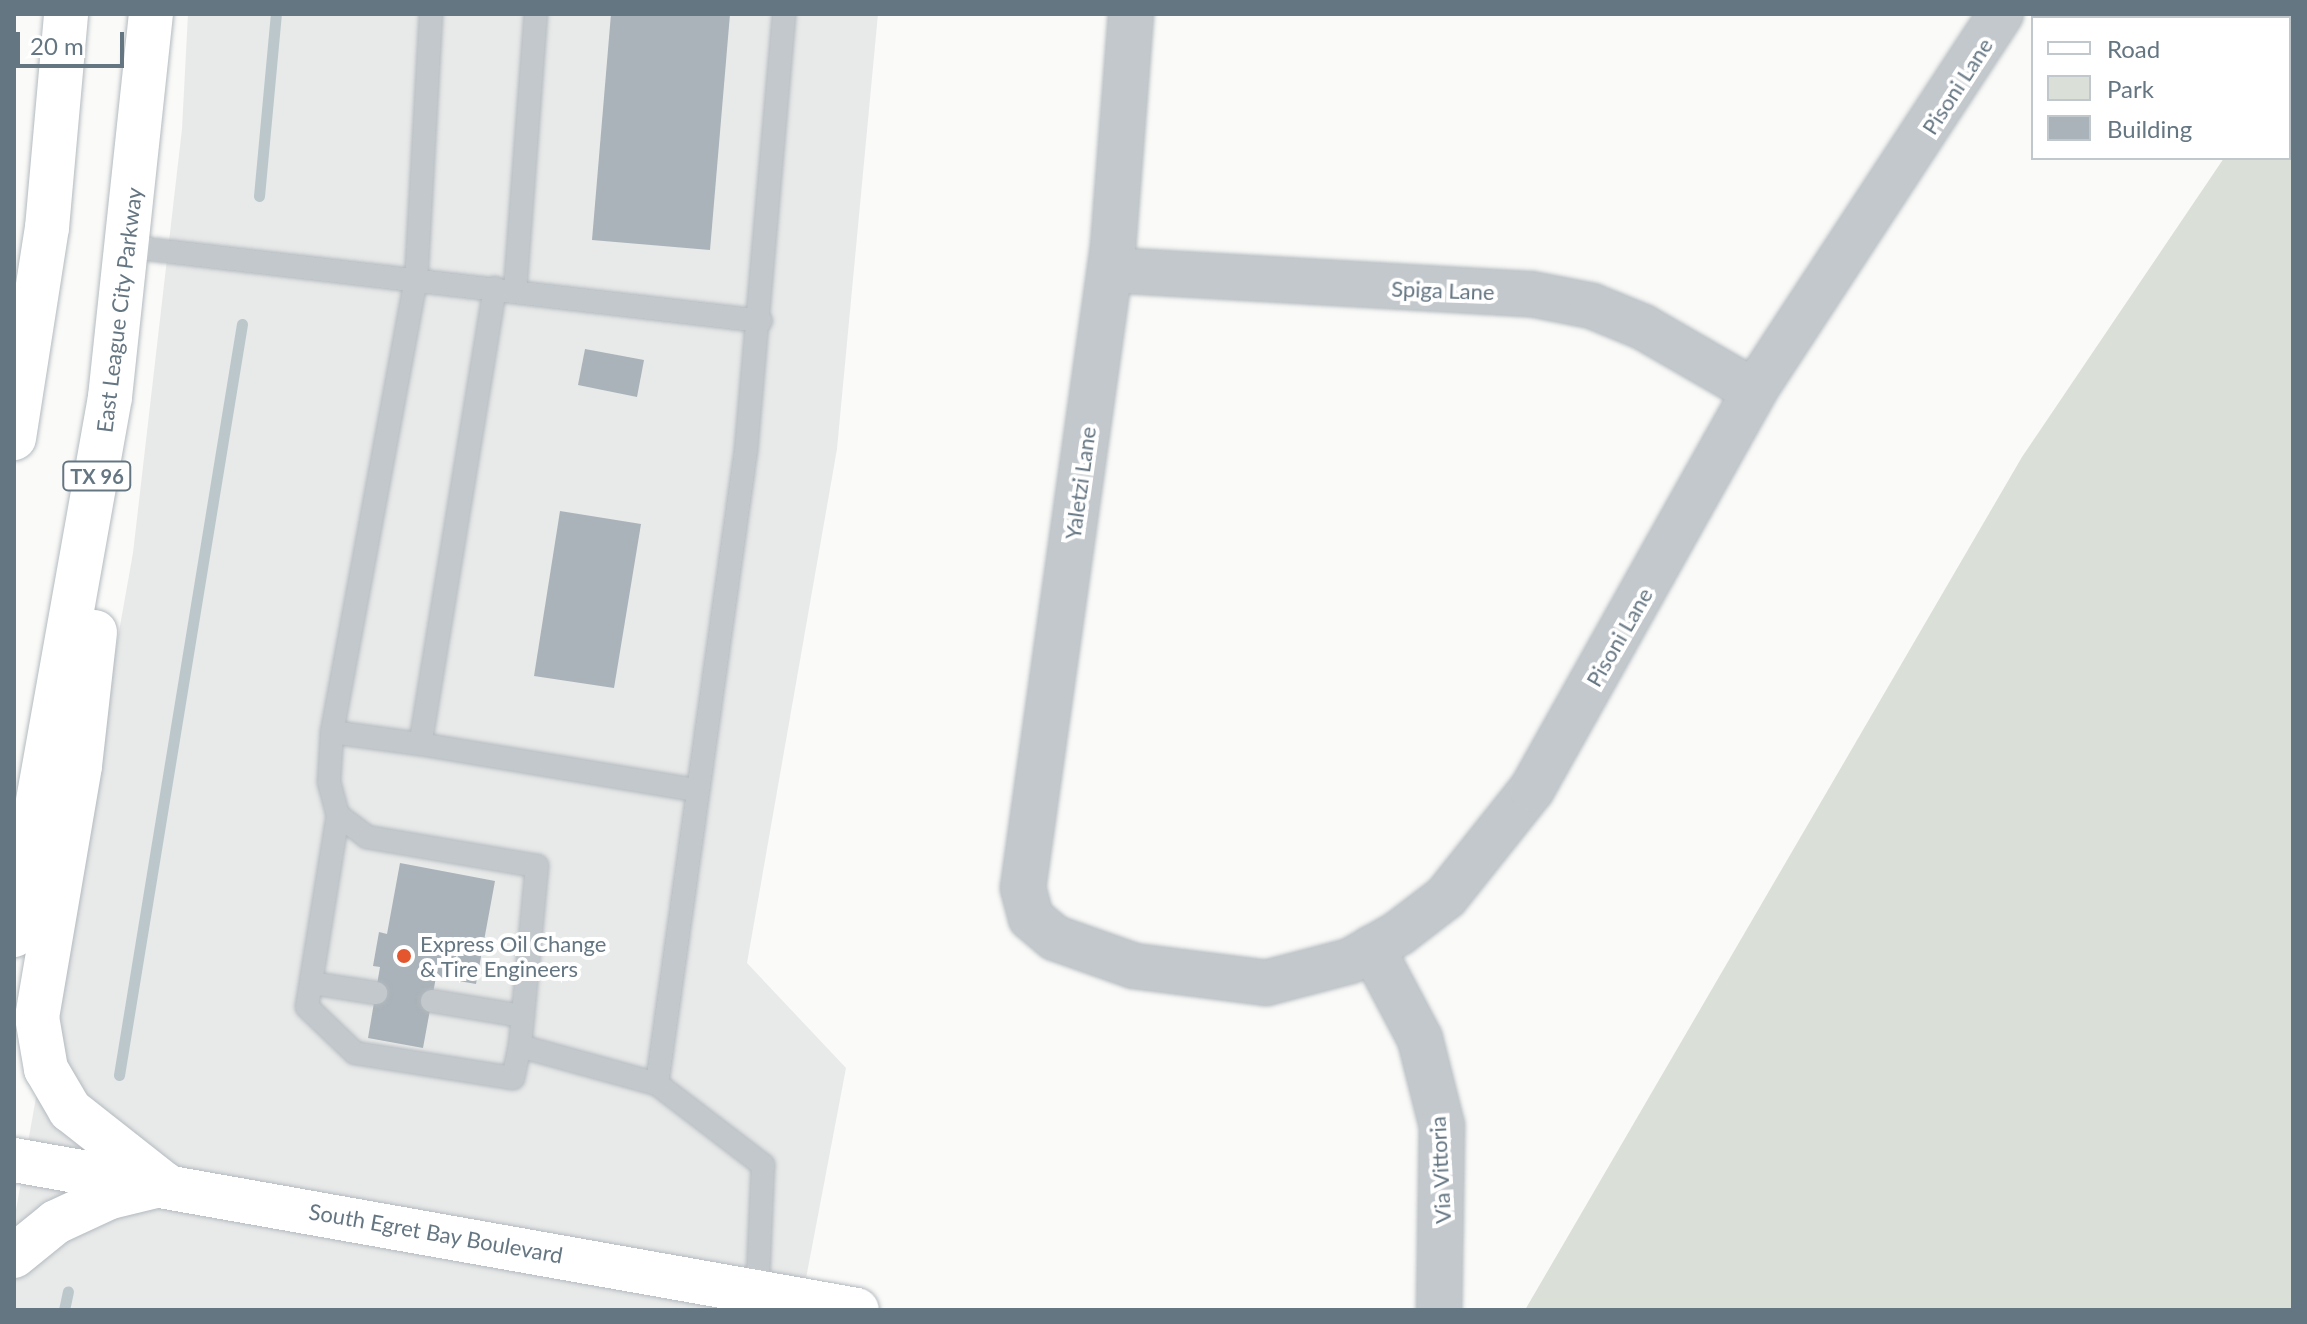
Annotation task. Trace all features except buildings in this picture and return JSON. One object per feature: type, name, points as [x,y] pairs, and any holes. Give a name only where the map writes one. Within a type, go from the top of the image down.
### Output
[{"type":"main road","points":[[14,438],[47,228],[66,14]]},
{"type":"main road","name":"East League City Parkway","points":[[14,935],[85,548],[130,247],[151,14]]},
{"type":"main road","points":[[85,548],[96,642],[37,1017],[46,1069],[70,1110],[164,1184]]},
{"type":"main road","name":"South Egret Bay Boulevard","points":[[14,1160],[164,1184],[757,1301],[857,1310]]},
{"type":"main road","points":[[14,1256],[56,1222],[110,1197],[164,1184]]},
{"type":"street","name":"Yaletzi Lane","points":[[1055,938],[1031,918],[1023,888],[1110,270],[1131,14]]},
{"type":"street","name":"Pisoni Lane","points":[[1055,938],[1134,966],[1266,983],[1350,961],[1446,897],[1532,789],[1754,391],[2001,14]]},
{"type":"street","name":"Spiga Lane","points":[[1110,270],[1531,294],[1592,306],[1643,327],[1754,391]]},
{"type":"street","name":"Via Vittoria","points":[[1372,948],[1420,1039],[1442,1126],[1439,1310]]},
{"type":"lane","points":[[338,815],[367,837],[537,866],[520,1046],[513,1078],[355,1053],[307,1007],[338,815],[329,782],[332,732],[416,279],[431,14]]},
{"type":"lane","points":[[420,744],[505,290],[536,14]]},
{"type":"lane","points":[[657,1084],[761,321],[784,14]]},
{"type":"lane","points":[[130,247],[761,321]]},
{"type":"lane","points":[[332,732],[696,790]]},
{"type":"lane","points":[[312,983],[376,993]]},
{"type":"lane","points":[[432,1001],[523,1016]]},
{"type":"lane","points":[[520,1046],[657,1084],[763,1165],[757,1301]]},
{"type":"shaded area","points":[[188,14],[878,14],[837,449],[747,963],[846,1068],[800,1310],[14,1310],[14,1221],[133,553],[182,129]]},
{"type":"green space","points":[[2293,56],[2293,1310],[1525,1310],[2022,457],[2223,160],[2291,160]]},
{"type":"waterway","points":[[259,196],[276,14]]},
{"type":"waterway","points":[[119,1075],[242,324]]},
{"type":"waterway","points":[[64,1310],[68,1291]]},
{"type":"place","name":"Express Oil Change & Tire Engineers","points":[[404,956]]}]
